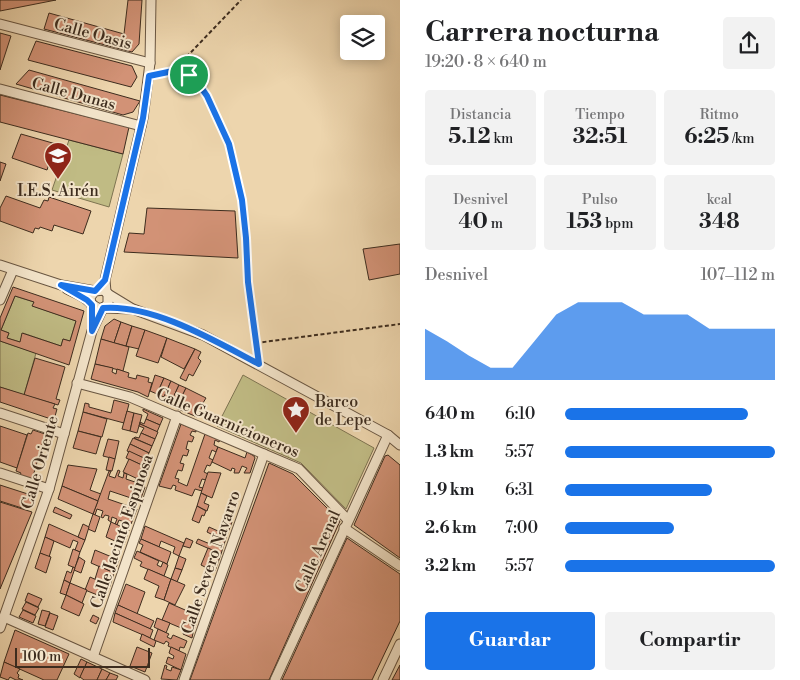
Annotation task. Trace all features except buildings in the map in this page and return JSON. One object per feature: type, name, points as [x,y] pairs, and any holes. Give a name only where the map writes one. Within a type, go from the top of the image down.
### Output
[{"type":"street","points":[[103,308],[108,304],[105,280],[141,126],[149,76],[151,0]]},
{"type":"street","name":"Calle Oasis","points":[[0,24],[150,63]]},
{"type":"street","name":"Calle Dunas","points":[[0,89],[141,126]]},
{"type":"street","points":[[0,265],[61,285],[101,290],[133,309],[203,335],[388,435],[400,445]]},
{"type":"street","points":[[0,300],[13,270]]},
{"type":"street","points":[[92,305],[90,297],[105,280]]},
{"type":"street","points":[[61,285],[87,300],[98,309],[133,309]]},
{"type":"street","name":"Calle Oriente","points":[[92,305],[92,331]]},
{"type":"street","name":"Calle Oriente","points":[[0,628],[48,489],[92,331],[103,308]]},
{"type":"street","name":"Calle Guarnicioneros","points":[[77,383],[130,397],[299,470],[346,524],[400,566]]},
{"type":"street","points":[[0,413],[64,434]]},
{"type":"street","name":"Calle Jacinto Espinosa","points":[[93,657],[177,416]]},
{"type":"street","name":"Calle Arenal","points":[[275,680],[388,435]]},
{"type":"street","name":"Calle Severo Navarro","points":[[184,680],[264,454]]},
{"type":"street","points":[[0,473],[48,489]]},
{"type":"street","points":[[4,617],[145,680]]},
{"type":"street","points":[[383,680],[400,644]]},
{"type":"path","points":[[173,71],[241,0]]},
{"type":"path","points":[[149,76],[173,71],[189,75],[196,80],[207,96],[229,144],[242,200],[248,282],[259,364]]},
{"type":"path","points":[[256,343],[400,324]]},
{"type":"shaded area","points":[[69,140],[123,154],[109,207],[52,190]]},
{"type":"shaded area","points":[[15,296],[34,302],[33,306],[76,321],[70,341],[63,339],[61,346],[23,333],[20,342],[7,338],[9,333],[1,330]]},
{"type":"shaded area","points":[[0,341],[36,353],[24,395],[0,387]]},
{"type":"shaded area","points":[[243,375],[374,448],[346,509],[301,463],[217,426]]},
{"type":"place","name":"I.E.S. Airén","points":[[58,180]]},
{"type":"place","name":"Barco de Lepe","points":[[296,434]]},
{"type":"route","points":[[173,71],[189,75],[194,78],[207,96],[229,144],[242,200],[248,282],[259,364],[203,335],[133,309],[103,308],[92,331],[92,305],[61,285],[95,291],[105,280],[143,118],[149,76],[173,71]]}]
